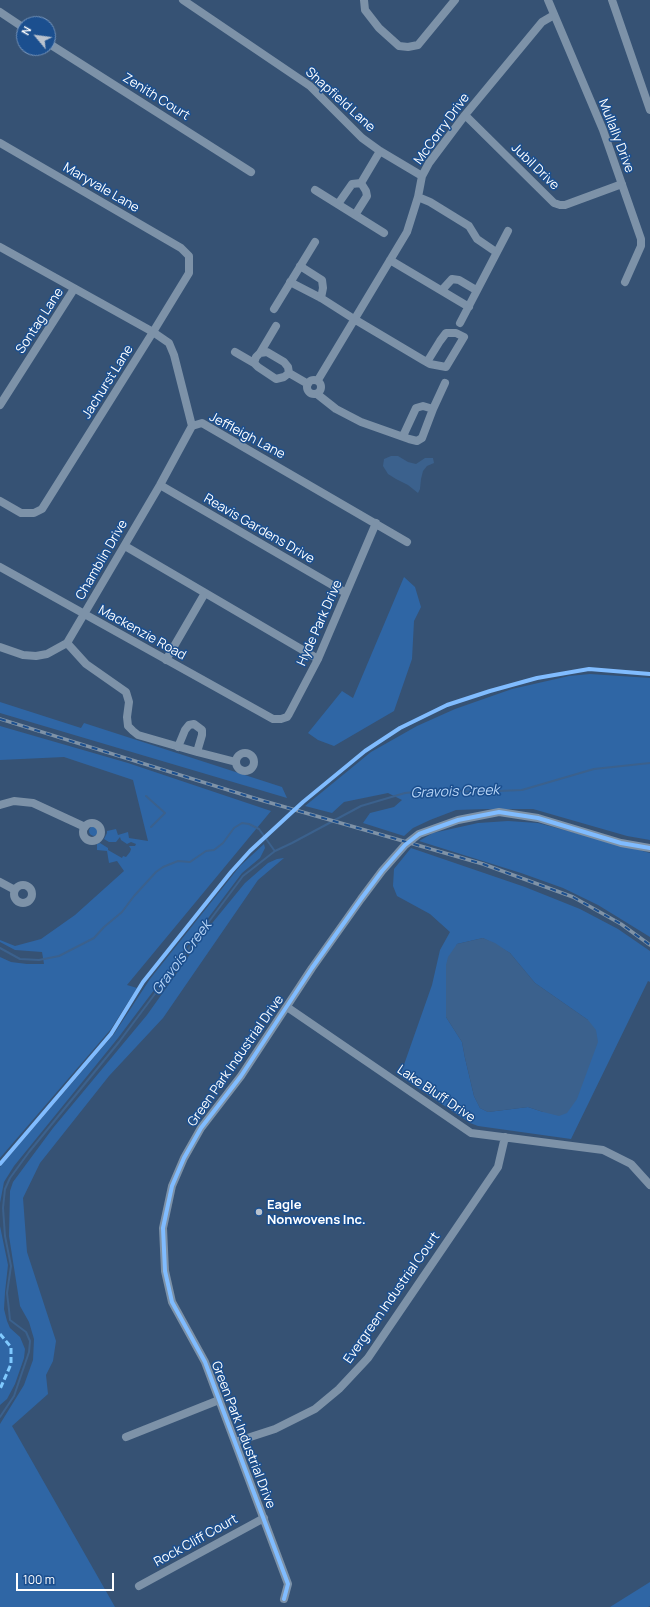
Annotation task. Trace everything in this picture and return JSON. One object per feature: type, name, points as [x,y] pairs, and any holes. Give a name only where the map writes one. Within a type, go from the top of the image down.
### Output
[{"type":"street","name":"Shapfield Lane","points":[[183,0],[310,86],[362,138],[380,151],[422,176]]},
{"type":"street","points":[[364,0],[365,10],[379,28],[399,46],[408,48],[418,45],[455,0]]},
{"type":"street","name":"Mullally Drive","points":[[548,0],[603,130],[641,239],[641,246],[626,282]]},
{"type":"street","points":[[612,0],[650,110]]},
{"type":"street","points":[[0,12],[16,23]]},
{"type":"street","name":"McCorry Drive","points":[[318,380],[407,232],[418,197],[422,176],[429,162],[542,22],[554,15]]},
{"type":"street","name":"Zenith Court","points":[[56,48],[250,172]]},
{"type":"street","name":"Jubil Drive","points":[[465,116],[554,203],[565,205],[622,184]]},
{"type":"street","name":"Maryvale Lane","points":[[0,143],[181,248],[189,256]]},
{"type":"street","points":[[362,184],[380,151]]},
{"type":"street","points":[[338,204],[352,184],[362,184]]},
{"type":"street","points":[[355,215],[367,196],[362,184]]},
{"type":"street","points":[[315,190],[384,233]]},
{"type":"street","points":[[418,197],[430,202],[469,226],[477,239],[496,252]]},
{"type":"street","points":[[460,322],[508,232]]},
{"type":"street","points":[[274,309],[316,242]]},
{"type":"street","name":"Jeffleigh Lane","points":[[0,248],[74,290],[153,332],[169,343],[174,355],[192,426],[202,423],[407,542]]},
{"type":"street","name":"Jachurst Lane","points":[[0,501],[20,513],[34,513],[42,509],[153,332],[188,273],[189,256]]},
{"type":"street","points":[[390,260],[469,307]]},
{"type":"street","points":[[300,266],[322,280],[323,288],[321,298]]},
{"type":"street","points":[[442,290],[452,279],[459,280],[476,290]]},
{"type":"street","points":[[290,282],[321,298],[427,362],[446,367],[464,337],[456,333],[446,334],[427,362]]},
{"type":"street","name":"Sontag Lane","points":[[0,405],[74,290]]},
{"type":"street","points":[[254,363],[256,357],[276,326]]},
{"type":"street","points":[[235,352],[254,363],[276,379],[284,377],[289,373]]},
{"type":"street","points":[[260,353],[267,352],[284,362],[288,367],[289,373]]},
{"type":"street","points":[[289,373],[308,384]]},
{"type":"street","points":[[318,394],[321,391],[322,386],[318,380],[313,379],[308,384],[307,388],[310,392],[318,394],[336,409],[361,422],[417,441],[422,438],[445,383]]},
{"type":"street","points":[[403,436],[412,413],[416,408],[423,406],[433,409]]},
{"type":"street","name":"Chamblin Drive","points":[[67,643],[160,485],[192,426]]},
{"type":"street","name":"Reavis Gardens Drive","points":[[160,485],[346,593]]},
{"type":"street","name":"Hyde Park Drive","points":[[273,719],[287,717],[318,660],[376,523]]},
{"type":"street","points":[[124,546],[318,660]]},
{"type":"street","name":"Mackenzie Road","points":[[0,567],[273,719]]},
{"type":"street","points":[[166,660],[205,593]]},
{"type":"street","points":[[0,647],[23,655],[36,656],[47,654],[67,643],[86,664],[126,692],[129,702],[127,717],[128,726],[138,735],[236,762]]},
{"type":"street","points":[[178,747],[185,730],[194,724],[202,730],[197,752]]},
{"type":"street","points":[[0,805],[14,800],[33,803],[85,827]]},
{"type":"street","name":"Green Park Industrial Drive","points":[[284,1599],[288,1584],[264,1518],[205,1362],[172,1302],[165,1271],[163,1228],[172,1186],[184,1158],[195,1137],[240,1076],[312,968],[382,871],[405,845],[419,834],[458,820],[499,812],[538,818],[621,843],[650,848]]},
{"type":"street","points":[[0,882],[15,890]]},
{"type":"street","name":"Lake Bluff Drive","points":[[287,1007],[471,1133],[603,1150],[631,1164],[650,1185]]},
{"type":"street","name":"Evergreen Industrial Court","points":[[235,1442],[275,1429],[315,1409],[339,1389],[368,1358],[498,1167],[505,1137]]},
{"type":"street","points":[[126,1437],[219,1400]]},
{"type":"street","name":"Rock Cliff Court","points":[[139,1586],[264,1518]]},
{"type":"shaded area","points":[[391,456],[398,456],[408,462],[416,464],[425,458],[433,458],[434,463],[427,466],[423,471],[418,493],[408,485],[388,474],[383,466],[384,459]]},
{"type":"shaded area","points":[[404,577],[415,587],[421,607],[414,621],[412,659],[394,711],[334,746],[318,740],[308,733],[342,691],[353,698]]},
{"type":"shaded area","points":[[590,674],[650,678],[650,840],[627,836],[533,809],[456,810],[413,828],[404,836],[363,823],[370,813],[394,807],[402,800],[388,793],[344,802],[332,813],[305,806],[371,752],[417,726],[455,709],[512,689],[569,676]]},
{"type":"shaded area","points":[[0,702],[81,728],[84,723],[282,787],[287,798],[0,713]]},
{"type":"shaded area","points":[[0,726],[128,763],[271,811],[127,985],[137,988],[111,1029],[0,1158],[0,957],[11,962],[44,964],[42,952],[15,950],[0,942],[0,940],[15,946],[41,939],[75,915],[124,871],[117,861],[109,863],[107,851],[97,850],[97,844],[100,843],[108,848],[108,850],[122,858],[123,856],[126,857],[130,852],[131,849],[129,846],[135,846],[136,844],[131,842],[127,844],[121,840],[120,837],[116,842],[109,842],[104,839],[107,831],[116,829],[118,835],[128,832],[129,838],[148,841],[133,780],[64,757],[0,760]]},
{"type":"shaded area","points":[[508,821],[538,823],[650,853],[650,937],[598,905],[563,888],[521,873],[419,841],[433,833],[478,823]]},
{"type":"shaded area","points":[[92,826],[96,826],[99,831],[96,836],[92,836],[89,833],[89,829]]},
{"type":"shaded area","points":[[264,844],[265,848],[260,858],[242,873],[118,1038],[14,1166],[4,1182],[0,1203],[0,1167],[114,1034],[150,979],[240,866]]},
{"type":"shaded area","points":[[411,848],[525,887],[580,909],[618,929],[650,951],[650,982],[648,981],[571,1139],[478,1126],[470,1123],[400,1076],[432,985],[440,950],[450,932],[430,914],[397,896],[393,886],[394,869]],"holes":[[[483,938],[510,953],[535,983],[588,1020],[543,1112],[528,1107],[488,1112],[480,1108],[474,1096],[462,1042],[446,1017],[446,980],[457,944]]]},
{"type":"shaded area","points":[[284,858],[258,880],[163,1018],[109,1076],[40,1163],[23,1198],[27,1252],[56,1341],[53,1361],[46,1375],[48,1394],[12,1426],[115,1607],[0,1607],[0,1424],[24,1385],[33,1360],[34,1339],[29,1322],[20,1306],[9,1236],[10,1191],[13,1182],[53,1128],[147,1015],[213,922],[245,883],[268,863]]},
{"type":"shaded area","points":[[483,938],[495,943],[510,953],[535,983],[588,1020],[596,1030],[598,1042],[577,1099],[567,1113],[559,1116],[528,1107],[488,1112],[480,1108],[474,1096],[462,1042],[446,1017],[446,965],[448,957],[457,944]]},
{"type":"shaded area","points":[[0,1226],[8,1265],[4,1309],[10,1328],[20,1337],[25,1349],[24,1358],[15,1384],[7,1399],[0,1405]]},
{"type":"shaded area","points":[[650,1582],[650,1606],[610,1607]]},
{"type":"waterway","name":"Gravois Creek","points":[[0,1417],[14,1396],[29,1352],[30,1341],[26,1332],[10,1320],[7,1293],[11,1266],[5,1236],[3,1208],[5,1189],[10,1178],[29,1152],[119,1042],[243,876],[275,851],[361,806],[405,793],[439,790],[477,792],[522,790],[594,769],[650,763]]},
{"type":"waterway","points":[[146,796],[165,813],[151,827]]},
{"type":"waterway","points":[[0,948],[20,959],[39,960],[59,956],[94,938],[104,927],[122,912],[134,896],[156,872],[163,867],[178,861],[190,862],[206,851],[214,850],[223,843],[234,828],[242,823],[249,824],[259,829],[274,850]]},
{"type":"railway","points":[[0,719],[257,799],[483,864],[573,897],[621,924],[650,945]]},
{"type":"marked path","points":[[0,1334],[11,1347],[11,1364],[0,1389]]},
{"type":"cycle path","points":[[0,1164],[111,1034],[143,982],[231,872],[250,851],[303,802],[365,751],[400,728],[447,705],[537,678],[589,669],[650,674]]},
{"type":"cycle path","points":[[284,1599],[288,1584],[205,1362],[172,1302],[165,1271],[163,1228],[172,1186],[184,1158],[201,1128],[241,1076],[312,968],[361,899],[382,871],[405,845],[419,834],[458,820],[499,812],[538,818],[621,843],[650,848]]},
{"type":"place","name":"Eagle Nonwovens Inc.","points":[[259,1212]]}]
